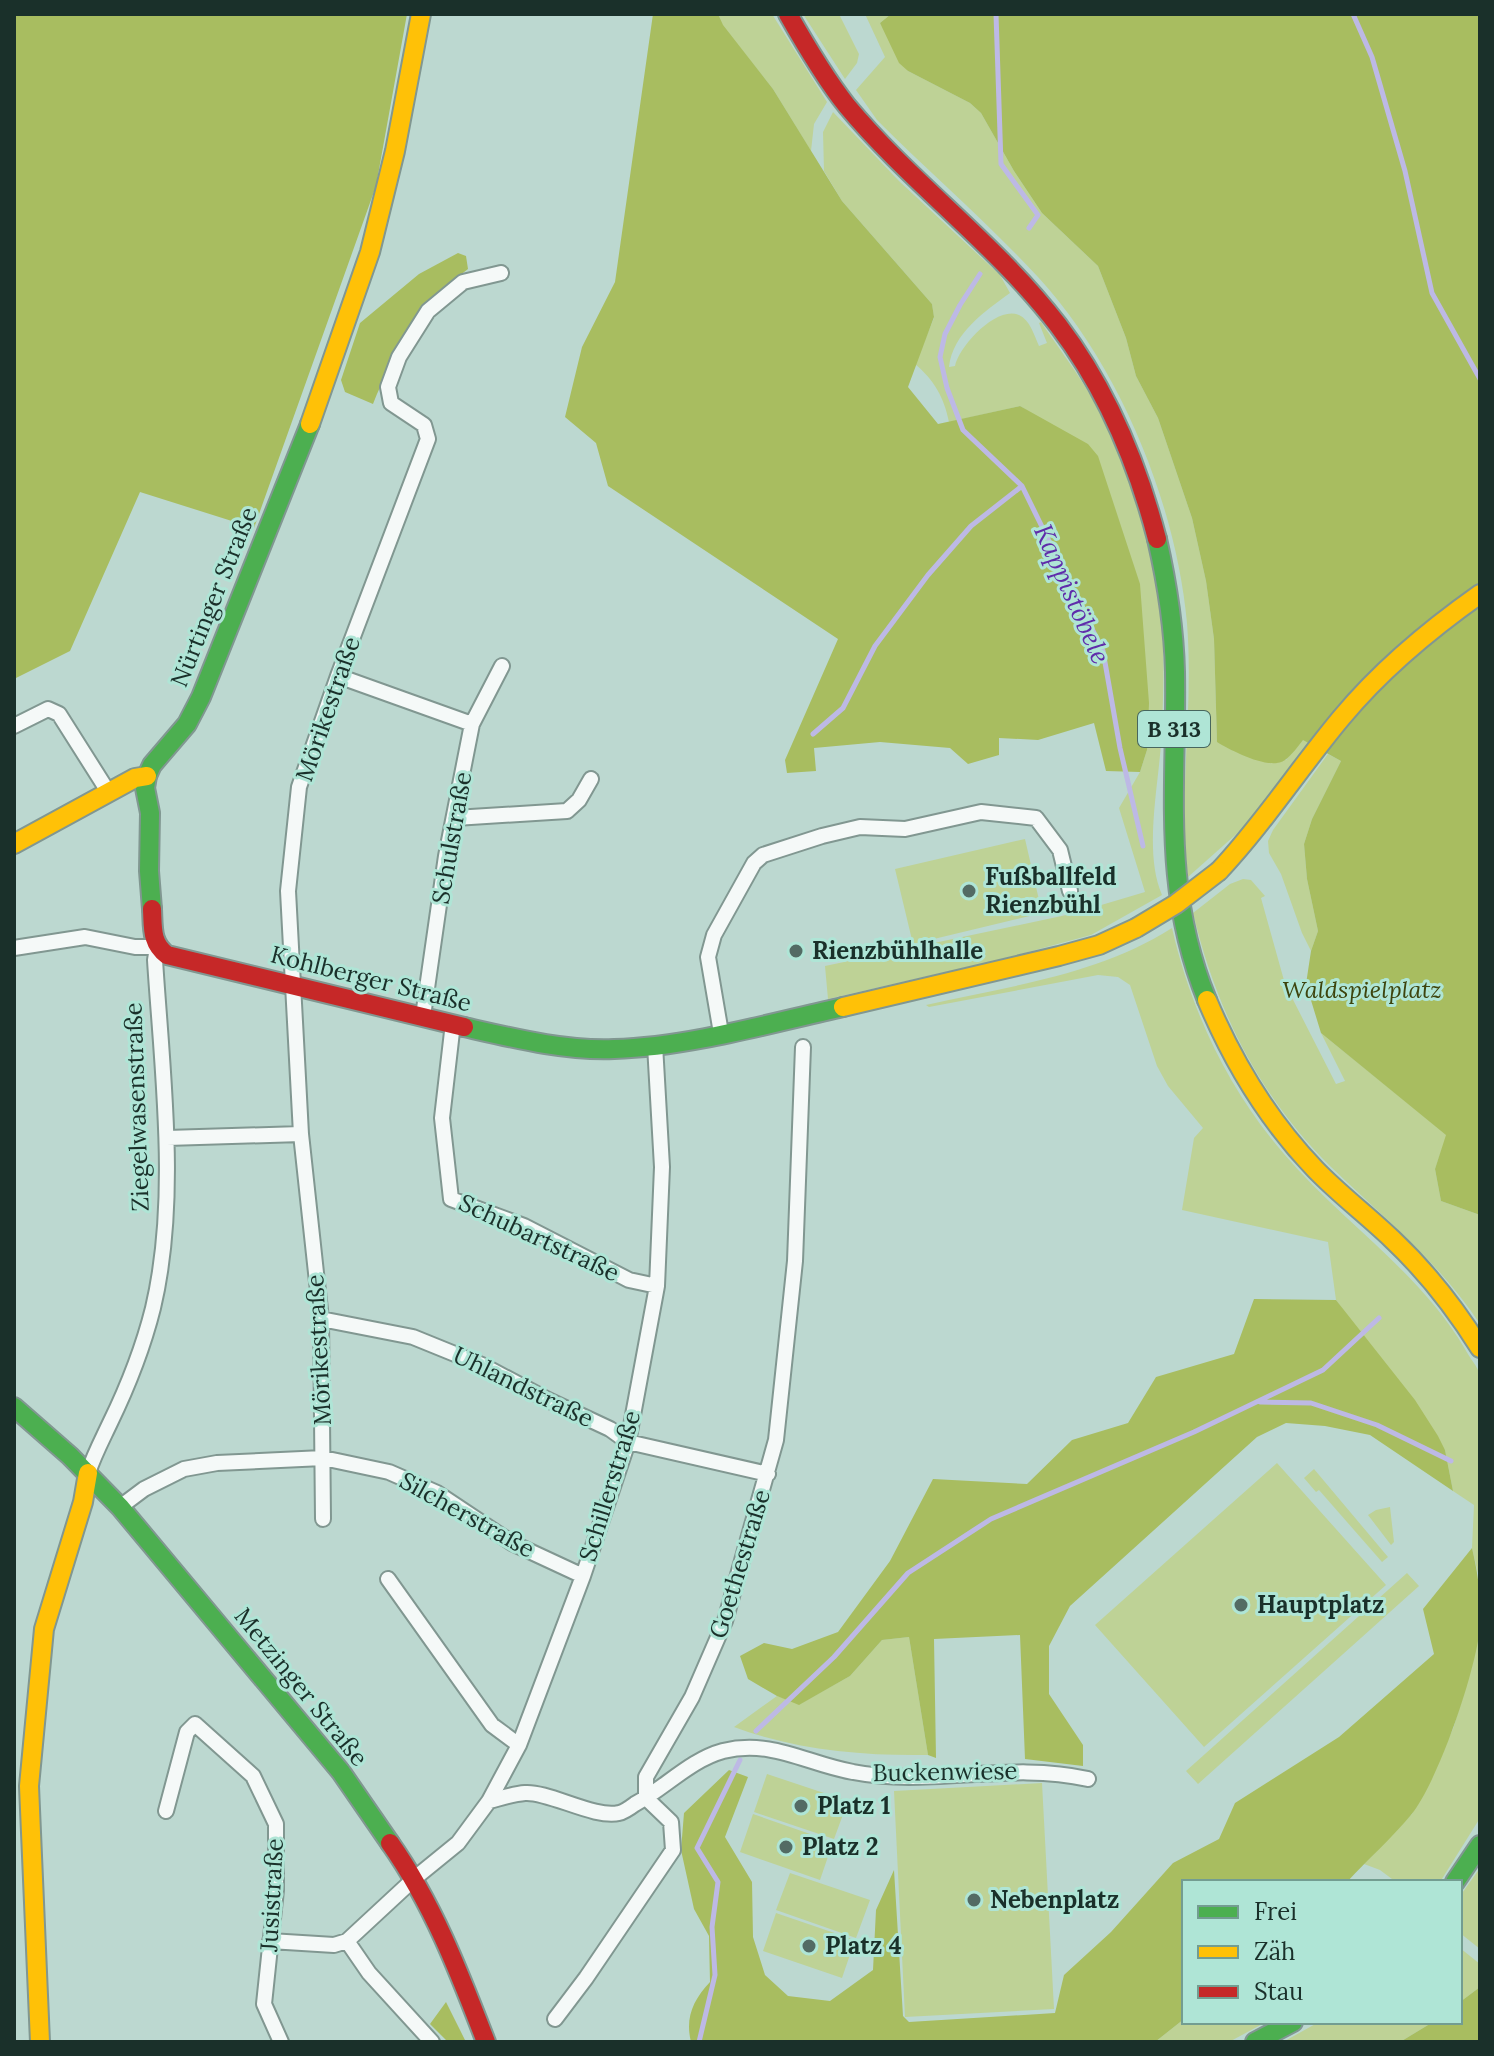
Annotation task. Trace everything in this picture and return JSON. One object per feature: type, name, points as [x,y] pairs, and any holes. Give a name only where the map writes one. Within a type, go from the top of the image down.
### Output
[{"type":"street","name":"Nürtinger Straße","points":[[147,776],[152,765],[187,724],[201,697],[286,484],[360,285],[383,201],[421,14]]},
{"type":"street","name":"B 313","points":[[788,14],[829,82],[854,115],[1009,266],[1050,314],[1108,404],[1147,501],[1164,564],[1172,615],[1175,671],[1173,857],[1189,950],[1210,1010],[1226,1045],[1271,1116],[1320,1174],[1397,1244],[1446,1298],[1480,1348]]},
{"type":"street","name":"Mörikestraße","points":[[323,1519],[321,1319],[301,1134],[288,891],[299,787],[428,439],[424,425],[391,403],[388,387],[399,357],[428,311],[463,282],[501,273]]},
{"type":"street","name":"Kohlberger Straße","points":[[14,948],[85,937],[135,947],[157,947],[167,955],[494,1034],[573,1048],[615,1049],[655,1045],[887,998],[1099,945],[1176,904],[1219,871],[1248,841],[1342,717],[1379,676],[1409,646],[1480,594]]},
{"type":"street","name":"Schulstraße","points":[[423,1016],[440,896],[472,724],[502,666]]},
{"type":"street","points":[[338,676],[472,724]]},
{"type":"street","points":[[14,726],[48,709],[59,714],[109,793]]},
{"type":"street","points":[[14,844],[135,778],[147,776]]},
{"type":"street","name":"Ziegelwasenstraße","points":[[88,1473],[94,1453],[138,1360],[153,1306],[165,1217],[167,1138],[155,960],[157,947],[149,871],[147,776]]},
{"type":"street","points":[[455,818],[567,811],[579,800],[591,779]]},
{"type":"street","points":[[721,1033],[708,957],[714,935],[754,863],[768,852],[860,827],[905,829],[981,812],[1036,818],[1060,850],[1070,891]]},
{"type":"street","name":"Schubartstraße","points":[[453,1023],[442,1118],[451,1199],[524,1226],[629,1280],[657,1286]]},
{"type":"street","name":"Schillerstraße","points":[[347,1941],[458,1843],[489,1801],[519,1745],[583,1576],[628,1442],[657,1286],[662,1167],[655,1045]]},
{"type":"street","name":"Goethestraße","points":[[646,1798],[646,1777],[692,1697],[725,1621],[776,1440],[795,1261],[803,1047]]},
{"type":"street","points":[[167,1138],[301,1134]]},
{"type":"street","name":"Uhlandstraße","points":[[321,1319],[413,1337],[482,1365],[610,1429],[628,1442],[768,1474]]},
{"type":"street","name":"Metzinger Straße","points":[[14,1407],[88,1473],[120,1507],[341,1772],[415,1878],[448,1944],[486,2042]]},
{"type":"street","name":"Silcherstraße","points":[[120,1507],[144,1489],[184,1469],[217,1463],[323,1458],[389,1472],[437,1493],[512,1543],[583,1576]]},
{"type":"street","points":[[40,2042],[29,1786],[44,1629],[83,1502],[88,1473]]},
{"type":"street","points":[[388,1579],[492,1725],[519,1745]]},
{"type":"street","name":"Jusistraße","points":[[166,1811],[187,1732],[195,1724],[253,1776],[276,1824],[276,1890],[264,2004],[281,2042]]},
{"type":"street","name":"Buckenwiese","points":[[489,1801],[527,1792],[618,1814],[702,1759],[752,1746],[780,1751],[853,1773],[902,1777],[1039,1771],[1088,1779]]},
{"type":"street","points":[[555,2019],[673,1850],[671,1822],[646,1798]]},
{"type":"street","points":[[1456,1880],[1480,1845]]},
{"type":"street","points":[[270,1941],[334,1945],[347,1941],[369,1973],[432,2042]]},
{"type":"street","points":[[1255,2042],[1289,2024]]},
{"type":"green space","points":[[14,14],[407,14],[376,186],[254,528],[140,492],[70,651],[14,679]]},
{"type":"green space","points":[[653,14],[718,14],[723,25],[773,89],[842,201],[932,304],[934,317],[908,387],[938,424],[1020,406],[1088,444],[1098,456],[1140,584],[1149,703],[1147,750],[1140,772],[1106,771],[1094,723],[1038,740],[999,738],[999,755],[968,764],[950,748],[880,742],[814,748],[816,771],[787,773],[785,760],[838,639],[608,486],[596,443],[565,417],[582,347],[615,282]]},
{"type":"green space","points":[[718,14],[772,14],[827,102],[814,124],[811,151],[773,89],[722,25]]},
{"type":"green space","points":[[803,14],[839,14],[859,54],[857,63],[845,79]]},
{"type":"green space","points":[[865,14],[891,14],[880,23],[908,71],[970,103],[981,113],[1042,213],[1098,266],[1126,338],[1136,376],[1158,418],[1192,518],[1206,581],[1214,639],[1217,742],[1286,760],[1303,739],[1310,742],[1242,829],[1188,877],[1184,824],[1189,695],[1187,623],[1181,577],[1170,531],[1139,438],[1094,351],[1067,312],[1019,257],[877,120],[856,90],[885,57]]},
{"type":"green space","name":"Waldspielplatz","points":[[891,14],[1480,14],[1480,1215],[1441,1201],[1435,1169],[1446,1135],[1321,1033],[1306,984],[1311,951],[1318,931],[1307,879],[1304,844],[1312,819],[1341,761],[1303,740],[1285,760],[1278,763],[1261,762],[1217,742],[1214,639],[1206,581],[1192,518],[1158,418],[1136,376],[1126,338],[1098,266],[1042,213],[981,113],[970,103],[908,71],[899,63],[880,23]]},
{"type":"green space","points":[[833,112],[899,181],[1000,275],[1010,293],[971,324],[957,344],[949,367],[955,366],[964,348],[980,329],[1000,316],[1010,314],[1023,317],[1039,346],[1047,343],[1041,322],[1092,398],[1124,466],[1147,538],[1160,604],[1163,639],[1161,746],[1153,856],[1162,895],[1091,935],[828,999],[825,966],[1071,914],[1145,892],[1119,808],[1140,772],[1147,750],[1049,424],[1020,406],[949,422],[937,390],[915,364],[934,318],[932,304],[842,201],[824,171],[823,132]]},
{"type":"green space","points":[[458,253],[466,256],[468,269],[437,297],[412,330],[390,366],[373,404],[345,392],[341,380],[360,323],[419,274]]},
{"type":"green space","points":[[1328,754],[1341,761],[1312,819],[1304,844],[1307,879],[1318,931],[1311,951],[1281,874],[1269,853],[1268,841]]},
{"type":"green space","name":"Fußballfeld Rienzbühl","points":[[1025,839],[1042,913],[913,944],[895,869]]},
{"type":"green space","points":[[1243,879],[1251,880],[1265,896],[1261,898],[1285,984],[1336,1084],[1345,1081],[1321,1033],[1447,1135],[1435,1169],[1441,1201],[1480,1215],[1480,1324],[1447,1280],[1305,1139],[1282,1110],[1244,1049],[1214,983],[1193,913],[1230,884]]},
{"type":"green space","points":[[1172,928],[1201,1019],[1246,1103],[1307,1179],[1425,1295],[1479,1372],[1482,1395],[1480,1582],[1472,1548],[1474,1505],[1453,1491],[1445,1450],[1336,1300],[1328,1242],[1182,1210],[1194,1138],[1203,1128],[1168,1086],[1157,1066],[1130,985],[1118,977],[1098,975],[929,1007],[926,1005],[1084,968],[1144,944]]},
{"type":"green space","points":[[1254,1299],[1336,1300],[1415,1400],[1438,1436],[1445,1450],[1453,1491],[1370,1435],[1325,1426],[1286,1423],[1257,1437],[1070,1606],[1049,1646],[1049,1694],[1083,1745],[1083,1766],[1025,1759],[1020,1635],[934,1639],[936,1758],[928,1755],[909,1637],[882,1640],[850,1676],[799,1705],[748,1679],[740,1656],[764,1643],[792,1649],[838,1632],[890,1561],[933,1479],[1027,1484],[1072,1440],[1128,1423],[1156,1377],[1234,1354]]},
{"type":"green space","name":"Hauptplatz","points":[[1277,1463],[1386,1585],[1204,1747],[1095,1625]]},
{"type":"green space","points":[[1314,1469],[1388,1557],[1382,1562],[1319,1490],[1316,1492],[1304,1478]]},
{"type":"green space","points":[[1390,1507],[1394,1542],[1391,1545],[1368,1515]]},
{"type":"green space","points":[[1472,1548],[1480,1607],[1477,1646],[1444,1753],[1422,1799],[1403,1824],[1349,1880],[1182,1880],[1182,2021],[1155,2042],[691,2042],[689,2025],[692,2010],[710,1982],[709,1936],[694,1909],[681,1850],[684,1813],[729,1770],[748,1777],[725,1837],[752,1882],[753,1937],[765,1975],[788,1996],[830,2001],[873,1970],[876,1910],[894,1870],[903,2016],[909,2022],[1055,2013],[1064,1975],[1111,1932],[1173,1863],[1219,1839],[1235,1803],[1339,1737],[1434,1654],[1423,1609]]},
{"type":"green space","points":[[1407,1573],[1419,1586],[1198,1784],[1186,1771]]},
{"type":"green space","points":[[1480,1626],[1480,1818],[1441,1880],[1393,1880],[1364,1864],[1412,1814],[1453,1729],[1471,1670]]},
{"type":"green space","points":[[909,1637],[928,1755],[830,1750],[781,1741],[734,1727],[777,1696],[800,1704],[850,1676],[882,1640]]},
{"type":"green space","name":"Platz 1","points":[[767,1774],[848,1801],[834,1839],[754,1812]]},
{"type":"green space","name":"Nebenplatz","points":[[1042,1783],[1054,2009],[905,2017],[894,1791]]},
{"type":"green space","name":"Platz 2","points":[[753,1814],[833,1842],[820,1880],[740,1852]]},
{"type":"green space","points":[[1480,1868],[1480,1949],[1462,1935],[1462,1893]]},
{"type":"green space","points":[[790,1873],[870,1900],[856,1938],[776,1910]]},
{"type":"green space","name":"Platz 4","points":[[776,1913],[855,1940],[842,1978],[763,1951]]},
{"type":"green space","points":[[1462,1950],[1480,1964],[1480,1987],[1462,2000]]},
{"type":"green space","points":[[1480,1987],[1480,2042],[1400,2042],[1430,2024],[1462,2024],[1462,2000]]},
{"type":"green space","points":[[446,2002],[466,2042],[448,2042],[430,2024]]},
{"type":"green space","points":[[1182,2021],[1182,2024],[1262,2024],[1229,2042],[1155,2042]]},
{"type":"green space","points":[[1315,2024],[1430,2024],[1400,2042],[1283,2042]]},
{"type":"waterway","name":"Kappistöbele","points":[[996,14],[1001,164],[1038,215],[1029,228]]},
{"type":"waterway","points":[[1353,14],[1372,57],[1405,171],[1432,293],[1480,379]]},
{"type":"waterway","name":"Kappistöbele","points":[[980,274],[945,334],[940,357],[947,388],[963,430],[1022,486],[1103,651],[1120,748],[1143,846]]},
{"type":"waterway","name":"Kappistöbele","points":[[813,734],[843,708],[875,646],[928,575],[971,526],[1022,486]]},
{"type":"waterway","points":[[756,1731],[834,1657],[908,1573],[991,1519],[1194,1432],[1323,1370],[1379,1318]]},
{"type":"waterway","points":[[1260,1402],[1311,1403],[1377,1425],[1451,1461]]},
{"type":"waterway","points":[[699,2042],[715,1975],[712,1927],[718,1882],[697,1848],[740,1760]]},
{"type":"traffic: fast","points":[[152,909],[150,813],[145,788],[147,776],[152,765],[187,724],[201,697],[310,424]]},
{"type":"traffic: fast","points":[[1157,539],[1174,655],[1174,838],[1177,877],[1192,958],[1207,1000]]},
{"type":"traffic: fast","points":[[464,1027],[557,1046],[614,1049],[700,1039],[843,1007]]},
{"type":"traffic: fast","points":[[14,1407],[70,1456],[120,1507],[341,1772],[390,1843]]},
{"type":"traffic: fast","points":[[1456,1880],[1480,1845]]},
{"type":"traffic: fast","points":[[1255,2042],[1289,2024]]},
{"type":"traffic: slow","points":[[310,424],[370,252],[395,151],[421,14]]},
{"type":"traffic: slow","points":[[1219,871],[1357,699],[1407,651],[1480,594]]},
{"type":"traffic: slow","points":[[14,844],[135,778],[147,776]]},
{"type":"traffic: slow","points":[[1136,928],[1176,904],[1219,871]]},
{"type":"traffic: slow","points":[[843,1007],[1059,956],[1099,945],[1136,928]]},
{"type":"traffic: slow","points":[[1207,1000],[1240,1068],[1282,1131],[1324,1178],[1417,1264],[1480,1348]]},
{"type":"traffic: slow","points":[[40,2042],[29,1786],[44,1629],[83,1502],[88,1473]]},
{"type":"traffic: jam","points":[[788,14],[847,106],[899,162],[1008,268],[1075,349],[1105,400],[1130,454],[1157,539]]},
{"type":"traffic: jam","points":[[152,909],[155,940],[167,955],[464,1027]]},
{"type":"traffic: jam","points":[[390,1843],[432,1914],[486,2042]]},
{"type":"place","name":"Fußballfeld Rienzbühl","points":[[969,891]]},
{"type":"place","name":"Rienzbühlhalle","points":[[796,951]]},
{"type":"place","name":"Hauptplatz","points":[[1241,1605]]},
{"type":"place","name":"Platz 1","points":[[801,1806]]},
{"type":"place","name":"Platz 2","points":[[786,1847]]},
{"type":"place","name":"Nebenplatz","points":[[974,1900]]},
{"type":"place","name":"Platz 4","points":[[809,1946]]}]
